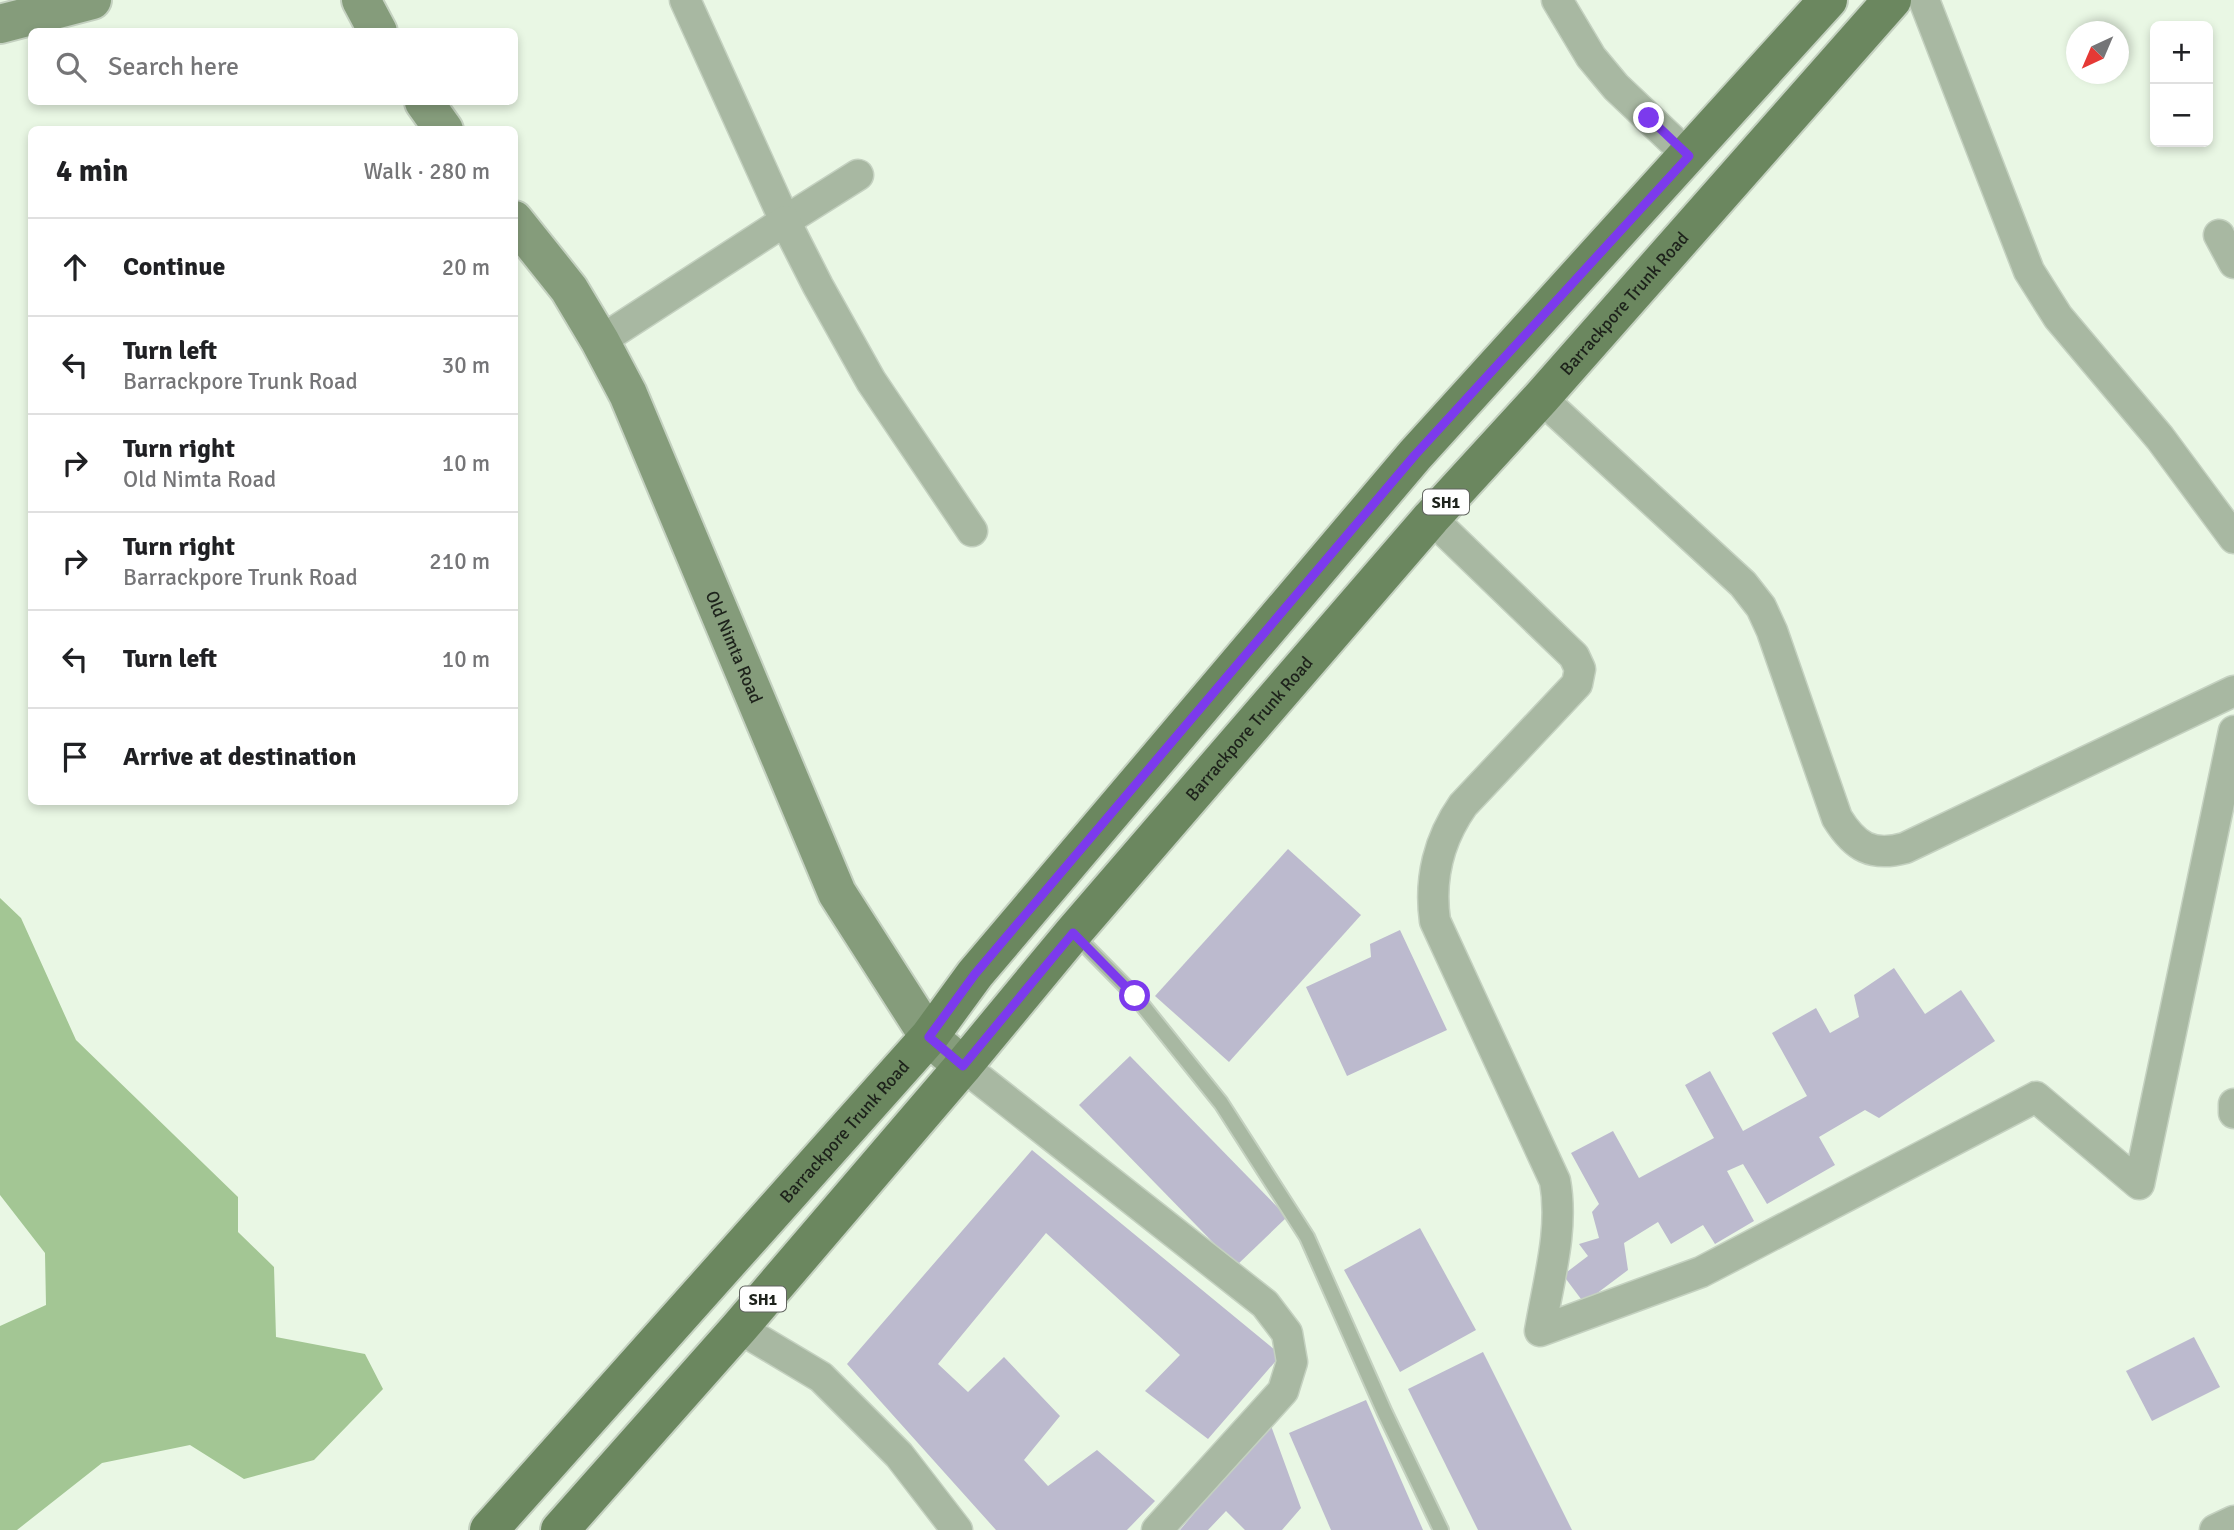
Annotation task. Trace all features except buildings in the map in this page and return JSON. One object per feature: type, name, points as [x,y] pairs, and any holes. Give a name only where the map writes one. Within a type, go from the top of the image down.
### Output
[{"type":"main road","name":"Barrackpore Trunk Road","points":[[489,1530],[929,1037],[975,974],[1415,455],[1828,0]]},
{"type":"main road","name":"Barrackpore Trunk Road","points":[[560,1530],[739,1328],[1073,933],[1431,518],[1541,398],[1892,0]]},
{"type":"street","points":[[0,24],[93,0]]},
{"type":"street","points":[[361,0],[376,28]]},
{"type":"street","points":[[685,0],[817,286],[871,381],[972,531]]},
{"type":"street","points":[[1557,0],[1591,57],[1616,88],[1689,156]]},
{"type":"street","points":[[1924,0],[2029,271],[2058,317],[2160,438],[2234,538]]},
{"type":"street","points":[[426,105],[441,126]]},
{"type":"street","points":[[600,341],[858,175]]},
{"type":"street","name":"Old Nimta Road","points":[[518,225],[569,289],[628,394],[837,893],[929,1037],[963,1066]]},
{"type":"street","points":[[2219,235],[2234,263]]},
{"type":"street","points":[[1541,398],[1743,584],[1761,607],[1772,631],[1838,818],[1848,836],[1872,852],[1890,852],[1905,848],[2234,691]]},
{"type":"street","points":[[1431,518],[1574,656],[1580,669],[1577,684],[1463,805],[1450,824],[1442,843],[1432,899],[1435,921],[1555,1181],[1559,1203],[1556,1235],[1540,1331],[1701,1272],[2036,1097],[2139,1184],[2234,731]]},
{"type":"street","points":[[963,1066],[1265,1304],[1287,1333],[1292,1362],[1283,1391],[1157,1530]]},
{"type":"street","points":[[2234,1104],[2234,1114]]},
{"type":"street","points":[[739,1328],[821,1377],[900,1455],[957,1530]]},
{"type":"street","points":[[2215,1530],[2234,1521]]},
{"type":"lane","points":[[1073,933],[1135,996],[1221,1103],[1307,1237],[1385,1413],[1441,1530]]},
{"type":"shaded area","points":[[0,898],[21,918],[76,1040],[238,1197],[238,1232],[274,1267],[276,1337],[365,1354],[383,1389],[314,1460],[244,1479],[190,1445],[102,1463],[17,1530],[0,1530],[0,1326],[46,1305],[45,1253],[0,1195]]},
{"type":"route","points":[[1135,996],[1073,933],[963,1066],[929,1037],[975,974],[1415,455],[1689,156],[1649,118]]}]
